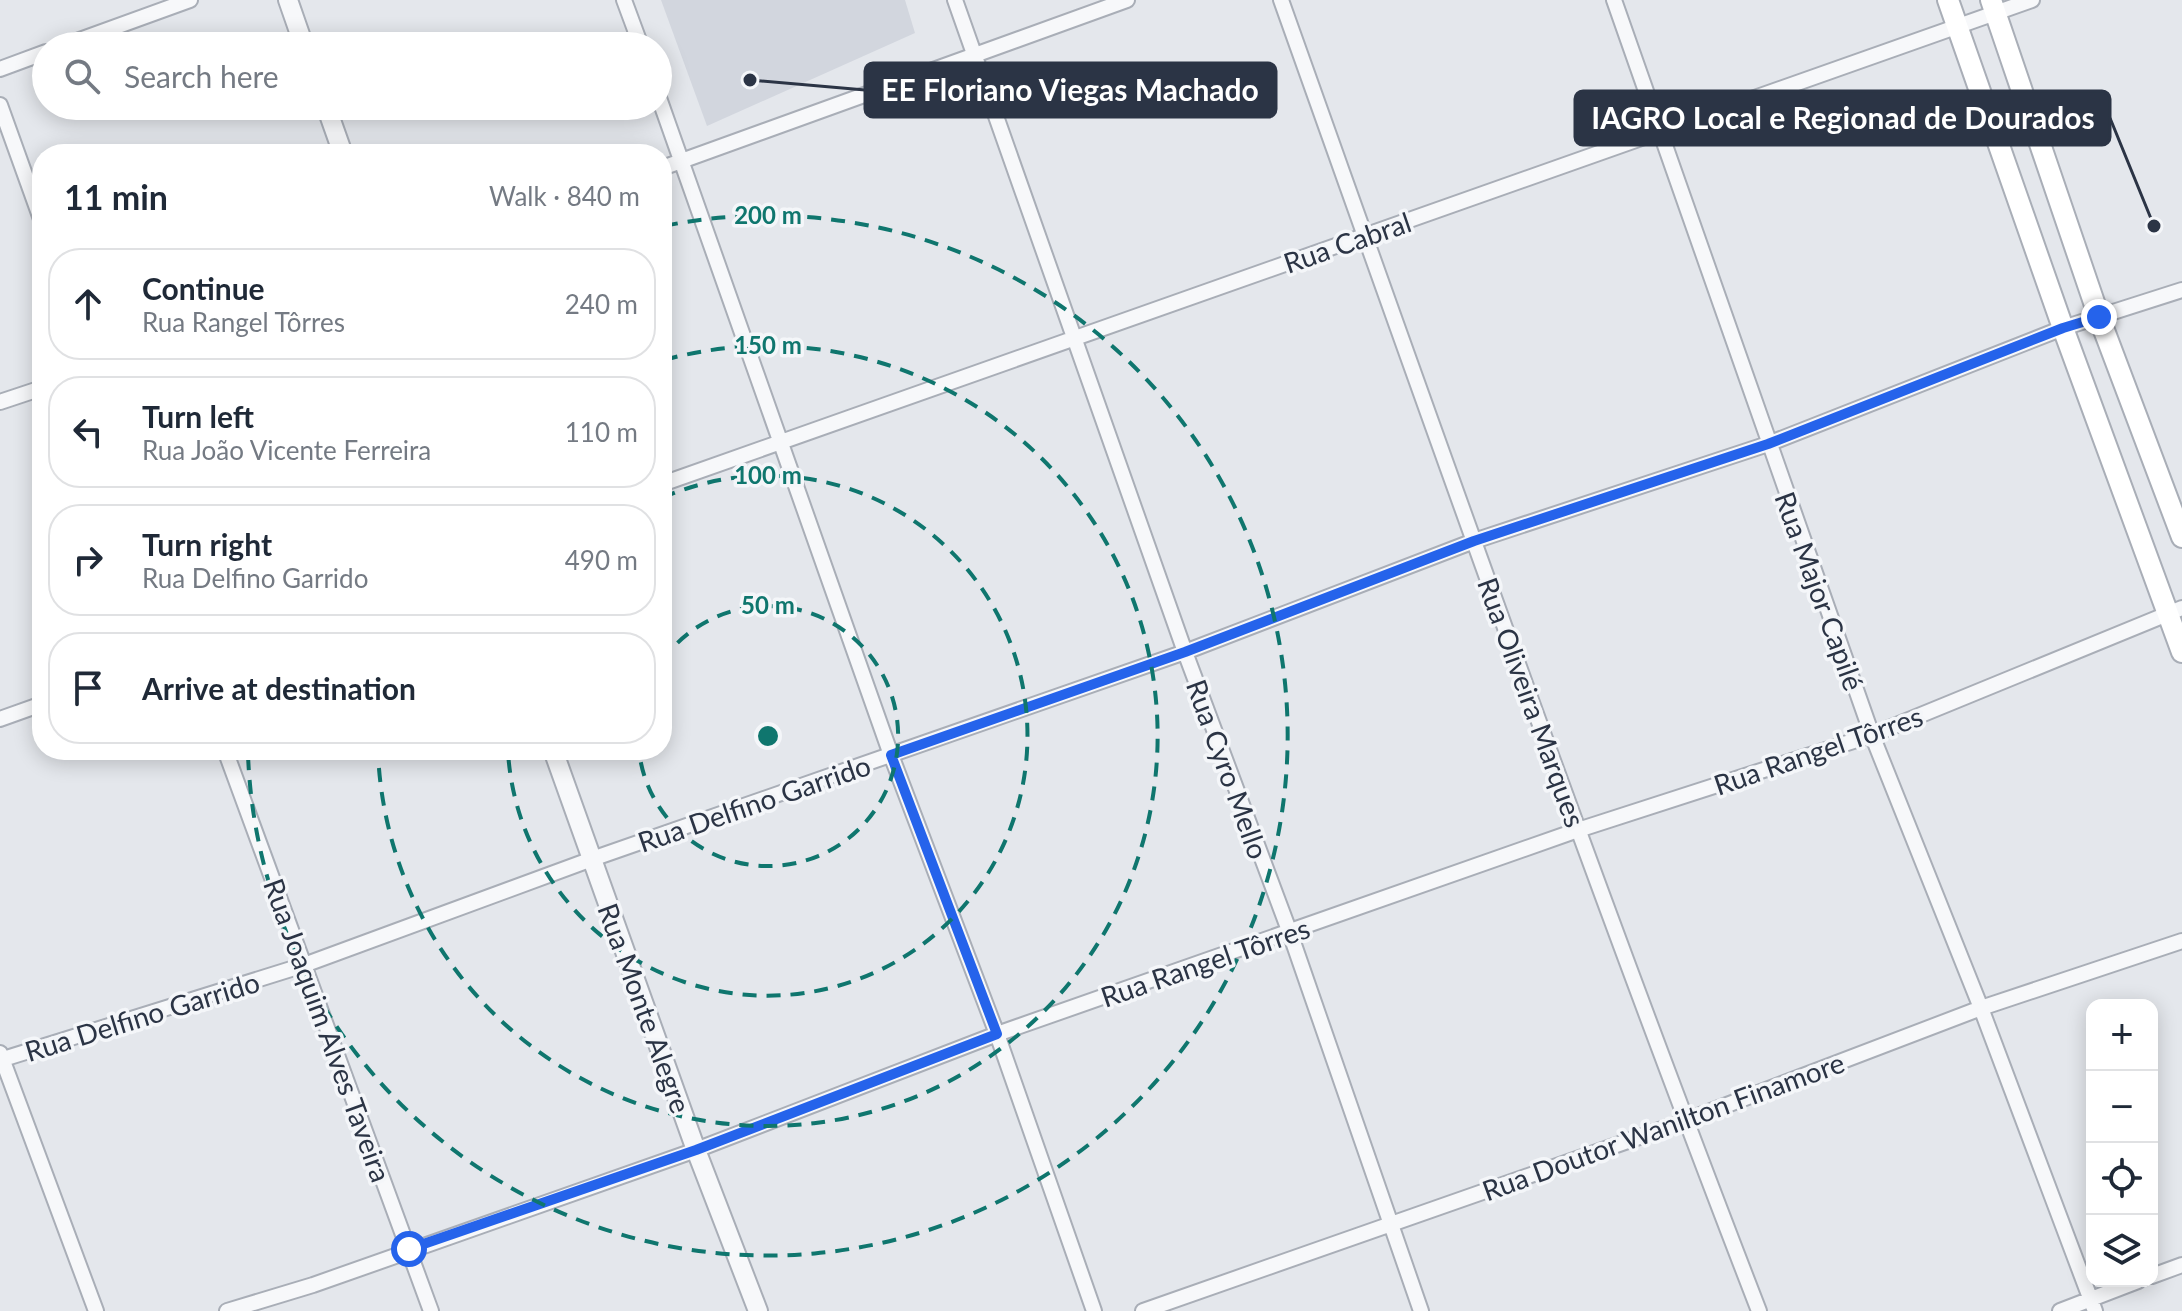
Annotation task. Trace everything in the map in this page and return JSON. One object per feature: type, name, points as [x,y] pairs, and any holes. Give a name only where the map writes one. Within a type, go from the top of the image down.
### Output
[{"type":"main road","points":[[1948,0],[2063,328],[2175,611],[2182,652]]},
{"type":"main road","points":[[1993,6],[2099,317],[2182,537]]},
{"type":"street","points":[[102,32],[190,0]]},
{"type":"street","points":[[288,0],[299,32]]},
{"type":"street","points":[[624,0],[636,32]]},
{"type":"street","name":"Rua Cyro Mello","points":[[955,0],[1185,652],[1290,933],[1421,1311]]},
{"type":"street","points":[[672,164],[1127,0]]},
{"type":"street","name":"Rua Oliveira Marques","points":[[1281,0],[1578,830],[1759,1311]]},
{"type":"street","name":"Rua Major Capilé","points":[[1614,0],[1872,735],[1981,1008],[2093,1304]]},
{"type":"street","name":"Rua Cabral","points":[[672,481],[1958,26],[1993,6],[2032,0]]},
{"type":"street","points":[[0,69],[32,57]]},
{"type":"street","points":[[0,105],[32,194]]},
{"type":"street","points":[[331,120],[339,144]]},
{"type":"street","points":[[667,120],[891,755],[997,1034],[1094,1311]]},
{"type":"street","name":"Rua Delfino Garrido","points":[[1,1057],[304,965],[592,859],[1185,652],[1474,541],[1768,444],[2063,328],[2182,290]]},
{"type":"street","points":[[0,402],[32,391]]},
{"type":"street","name":"Rua Rangel Tôrres","points":[[227,1311],[313,1285],[696,1150],[997,1034],[1578,830],[1872,735],[2175,611]]},
{"type":"street","points":[[0,719],[32,708]]},
{"type":"street","name":"Rua Joaquim Alves Taveira","points":[[229,760],[431,1311]]},
{"type":"street","name":"Rua Monte Alegre","points":[[557,760],[696,1150],[758,1311]]},
{"type":"street","name":"Rua Doutor Wanilton Finamore","points":[[1143,1311],[1685,1121],[1981,1008],[2182,941]]},
{"type":"street","points":[[1,1057],[96,1311]]},
{"type":"street","points":[[2158,1274],[2182,1265]]},
{"type":"street","points":[[2060,1311],[2093,1304],[2126,1287]]},
{"type":"shaded area","points":[[661,0],[905,0],[915,33],[707,126]]},
{"type":"place","name":"EE Floriano Viegas Machado","points":[[750,80]]},
{"type":"place","name":"IAGRO Local e Regionad de Dourados","points":[[2154,226]]},
{"type":"route","points":[[409,1249],[696,1150],[997,1034],[891,755],[1185,652],[1474,541],[1768,444],[2063,328],[2099,317]]}]
